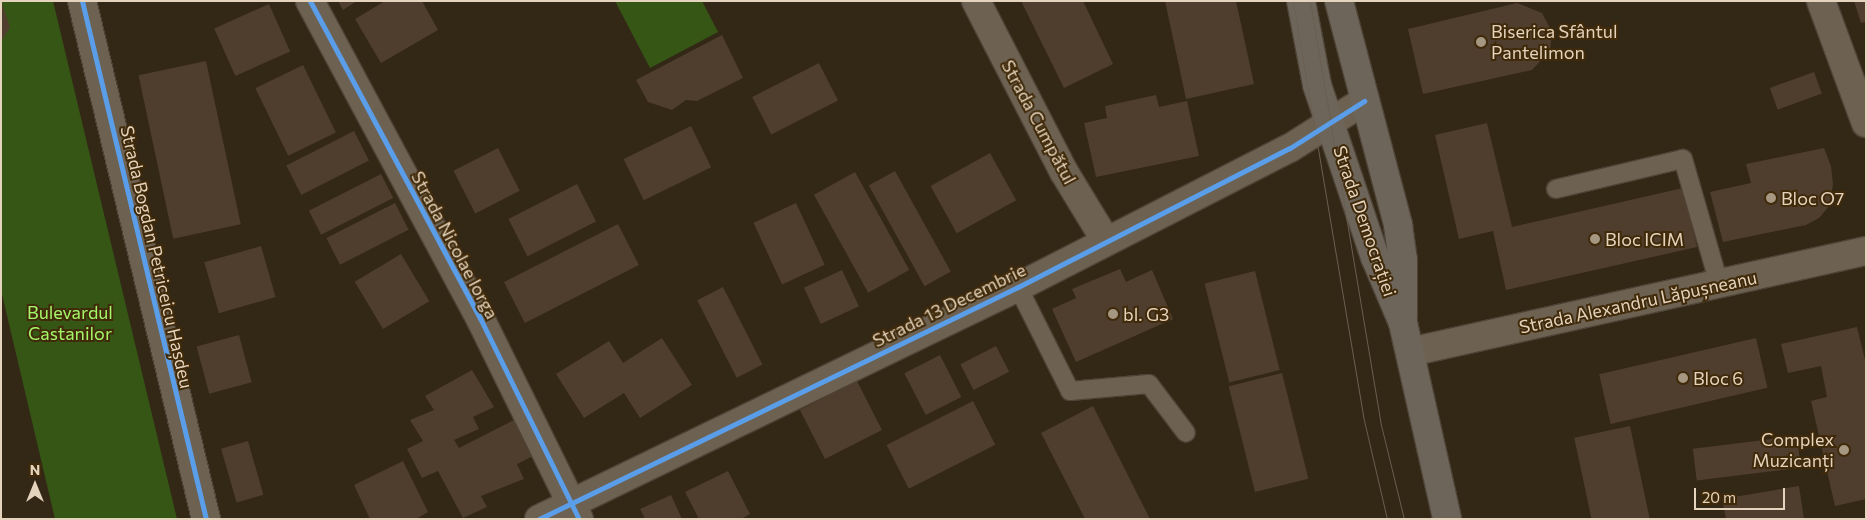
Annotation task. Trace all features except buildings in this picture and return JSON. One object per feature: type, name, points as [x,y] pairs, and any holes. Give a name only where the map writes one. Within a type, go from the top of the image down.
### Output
[{"type":"main road","name":"Strada Democrației","points":[[1301,1],[1316,85],[1332,123],[1375,258],[1403,323],[1447,519]]},
{"type":"main road","name":"Strada Democrației","points":[[1339,1],[1398,225],[1403,260],[1403,323]]},
{"type":"street","name":"Strada Bogdan Petriceicu Hașdeu","points":[[82,1],[206,519]]},
{"type":"street","name":"Strada Nicolae Iorga","points":[[310,1],[480,318],[576,511]]},
{"type":"street","name":"Strada Cumpătul","points":[[976,1],[1064,172],[1106,241]]},
{"type":"street","points":[[1821,1],[1866,124]]},
{"type":"street","name":"Strada 13 Decembrie","points":[[539,519],[576,511],[1290,148],[1364,101]]},
{"type":"street","name":"Strada Alexandru Lăpușneanu","points":[[1410,352],[1866,251]]},
{"type":"lane","points":[[1556,190],[1683,159],[1718,284]]},
{"type":"lane","points":[[1018,287],[1070,391],[1149,384],[1186,433]]},
{"type":"green space","name":"Bulevardul Castanilor","points":[[1,1],[53,1],[177,519],[55,519],[1,290]]},
{"type":"green space","points":[[615,1],[702,1],[718,32],[650,68]]},
{"type":"tram line","points":[[1293,1],[1363,416],[1387,519]]},
{"type":"tram line","points":[[1310,1],[1381,425],[1404,519]]},
{"type":"cycle path","points":[[82,1],[206,519]]},
{"type":"cycle path","points":[[310,1],[480,318],[579,519]]},
{"type":"cycle path","points":[[539,519],[1018,287],[1290,148],[1364,101]]},
{"type":"place","name":"Biserica Sfântul Pantelimon","points":[[1481,42]]},
{"type":"place","name":"Bloc O7","points":[[1771,198]]},
{"type":"place","name":"Bloc ICIM","points":[[1595,239]]},
{"type":"place","name":"bl. G3","points":[[1113,314]]},
{"type":"place","name":"Bloc 6","points":[[1683,378]]},
{"type":"place","name":"Complex Muzicanți","points":[[1844,450]]}]
